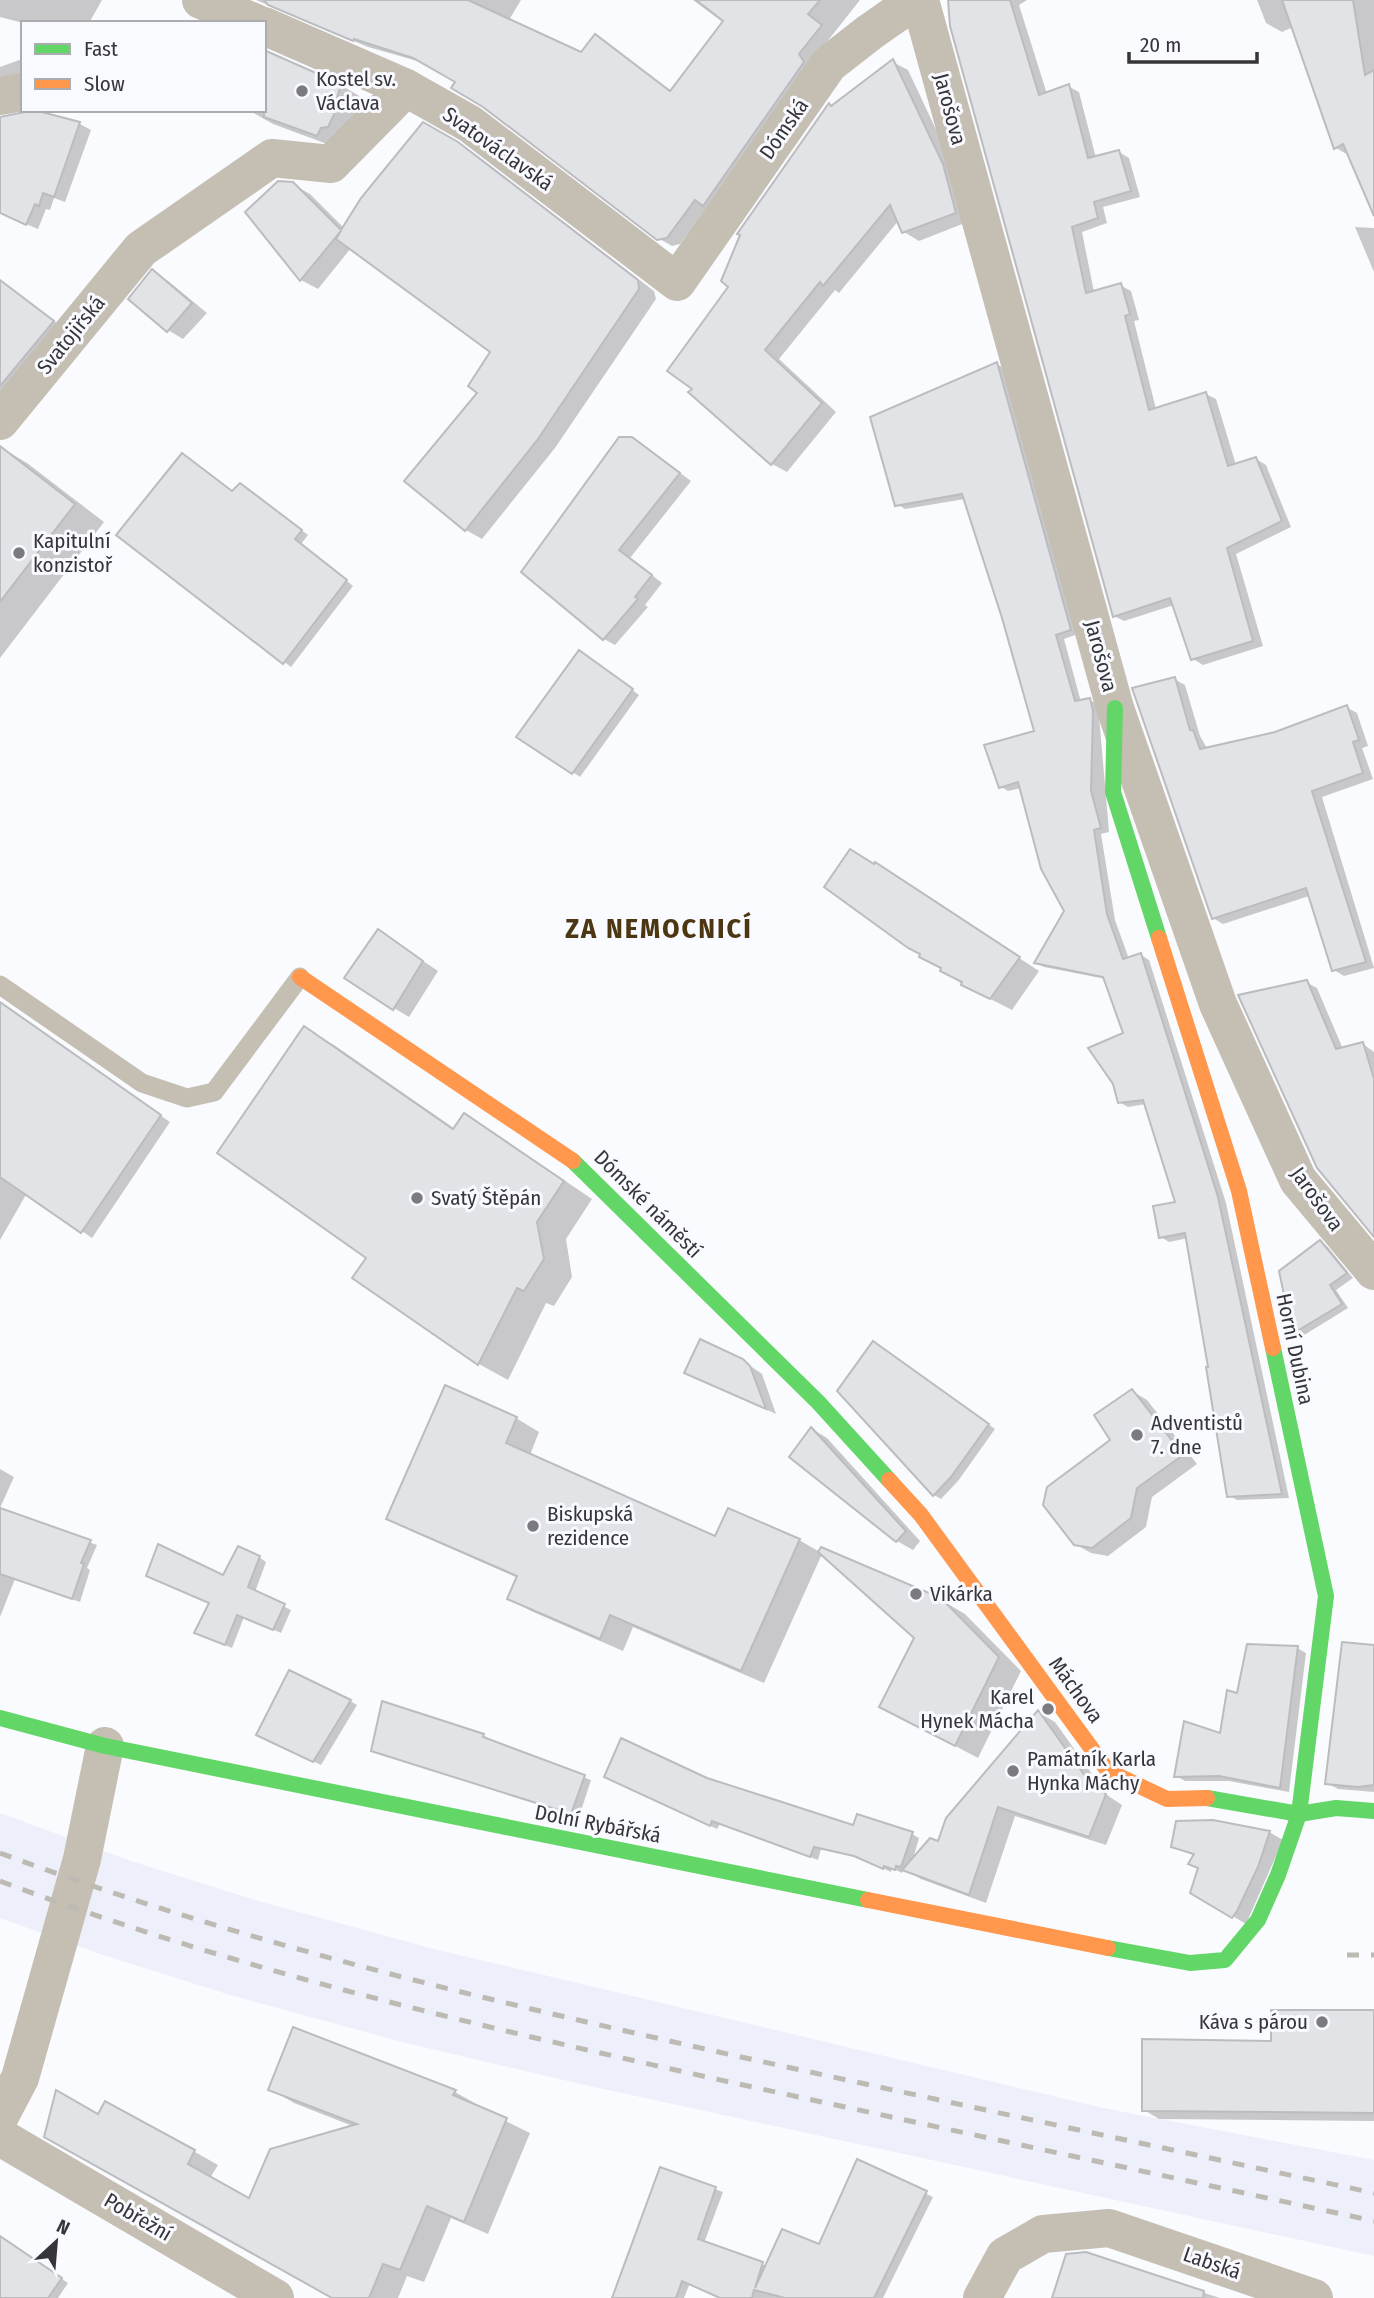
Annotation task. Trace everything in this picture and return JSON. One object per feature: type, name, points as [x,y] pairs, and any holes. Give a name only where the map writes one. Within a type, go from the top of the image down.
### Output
[{"type":"street","name":"Svatováclavská","points":[[201,0],[247,21]]},
{"type":"street","name":"Dómská","points":[[677,282],[829,64],[918,0]]},
{"type":"street","name":"Jarošova","points":[[918,0],[1115,708],[1218,1004],[1298,1180],[1374,1271]]},
{"type":"street","name":"Svatováclavská","points":[[266,29],[406,88],[470,124],[677,282]]},
{"type":"street","name":"Svatojiřská","points":[[0,421],[141,249],[272,158],[331,163],[406,88]]},
{"type":"street","points":[[0,96],[21,92]]},
{"type":"street","name":"Horní Dubina","points":[[1115,708],[1114,792],[1239,1191],[1326,1595],[1299,1814],[1278,1875],[1258,1920],[1226,1960],[1190,1963]]},
{"type":"street","name":"Dómské náměstí","points":[[300,977],[578,1164],[818,1402],[920,1515]]},
{"type":"street","name":"Máchova","points":[[920,1515],[1108,1771],[1167,1799],[1214,1798],[1299,1814],[1336,1808],[1374,1811]]},
{"type":"street","name":"Dolní Rybářská","points":[[0,1718],[105,1746],[1152,1958],[1190,1963]]},
{"type":"street","points":[[0,2116],[20,2078],[82,1859],[105,1746]]},
{"type":"street","name":"Pobřežní","points":[[0,2137],[275,2298]]},
{"type":"street","name":"Labská","points":[[982,2298],[1005,2256],[1043,2234],[1109,2228],[1314,2298]]},
{"type":"lane","points":[[0,985],[142,1083],[187,1098],[214,1092],[300,977]]},
{"type":"shaded area","points":[[0,1813],[131,1861],[255,1900],[430,1948],[1108,2109],[1374,2160],[1374,2256],[585,2085],[406,2043],[227,1994],[100,1954],[0,1918]]},
{"type":"building","points":[[264,0],[468,0],[581,52],[595,34],[670,91],[723,21],[696,0],[820,0],[808,14],[822,25],[799,54],[804,62],[703,206],[695,200],[667,238],[657,240],[483,107],[451,88],[455,82],[413,58],[354,39],[353,41],[268,5]]},
{"type":"building","points":[[948,0],[1010,0],[1039,95],[1069,84],[1088,158],[1119,150],[1131,191],[1094,202],[1098,218],[1072,227],[1086,293],[1121,283],[1130,314],[1125,316],[1149,410],[1206,392],[1228,466],[1256,457],[1282,521],[1227,548],[1253,641],[1191,660],[1170,598],[1113,617],[950,26]]},
{"type":"building","points":[[1282,0],[1353,0],[1365,75],[1374,70],[1374,216],[1343,144],[1334,149]]},
{"type":"building","name":"Kostel sv. Václava","points":[[266,51],[341,84],[337,98],[341,100],[328,127],[321,128],[317,136],[264,117]]},
{"type":"building","points":[[893,59],[943,164],[956,213],[902,233],[890,205],[823,286],[820,282],[765,350],[822,403],[771,465],[688,392],[692,389],[667,371],[728,287],[721,281],[740,235],[737,234],[829,103],[831,106]]},
{"type":"building","points":[[42,112],[80,122],[54,197],[43,193],[39,206],[35,204],[26,225],[0,213],[0,117]]},
{"type":"building","points":[[423,122],[458,142],[638,280],[639,289],[538,439],[465,531],[404,481],[477,393],[468,386],[490,352],[336,239],[341,231],[300,281],[245,212],[278,181],[293,182],[341,230],[361,198]]},
{"type":"building","points":[[152,269],[192,303],[167,332],[128,299]]},
{"type":"building","points":[[0,280],[54,321],[0,386]]},
{"type":"building","points":[[997,362],[1071,630],[1056,635],[1075,701],[1090,698],[1093,711],[1091,791],[1101,828],[1094,830],[1107,914],[1123,959],[1141,953],[1218,1197],[1282,1494],[1227,1497],[1185,1233],[1159,1238],[1153,1206],[1175,1202],[1143,1100],[1118,1103],[1113,1084],[1088,1048],[1123,1033],[1103,977],[1034,963],[1064,911],[1041,869],[1018,782],[999,788],[984,745],[1034,731],[1002,618],[962,494],[895,506],[870,417]]},
{"type":"building","points":[[619,437],[632,437],[680,473],[619,550],[652,575],[635,597],[638,599],[603,640],[521,572]]},
{"type":"building","name":"Kapitulní konzistoř","points":[[0,446],[75,504],[0,602]]},
{"type":"building","points":[[182,453],[232,491],[240,483],[302,530],[295,539],[347,580],[283,664],[116,535]]},
{"type":"building","points":[[579,650],[633,689],[572,774],[516,737]]},
{"type":"building","points":[[1175,677],[1190,730],[1193,730],[1200,749],[1275,732],[1347,705],[1359,740],[1353,742],[1363,773],[1312,791],[1366,962],[1332,971],[1306,888],[1212,919],[1132,688]]},
{"type":"building","points":[[850,849],[874,864],[875,862],[1020,957],[990,999],[961,985],[962,982],[940,971],[941,968],[919,957],[920,954],[824,887]]},
{"type":"building","points":[[378,929],[423,961],[393,1010],[344,978]]},
{"type":"building","points":[[1307,980],[1336,1049],[1363,1042],[1374,1079],[1374,1237],[1317,1168],[1238,995]]},
{"type":"building","points":[[0,1002],[161,1115],[81,1233],[0,1177]]},
{"type":"building","name":"Svatý Štěpán","points":[[304,1026],[453,1129],[464,1113],[564,1181],[537,1222],[544,1259],[524,1291],[517,1288],[478,1365],[352,1278],[366,1258],[217,1153]]},
{"type":"building","points":[[1320,1240],[1347,1273],[1330,1285],[1342,1304],[1292,1334],[1279,1271]]},
{"type":"building","points":[[700,1339],[743,1359],[750,1366],[766,1409],[684,1373]]},
{"type":"building","points":[[873,1341],[989,1424],[951,1477],[933,1496],[837,1391]]},
{"type":"building","name":"Biskupská rezidence","points":[[445,1385],[517,1417],[506,1443],[715,1536],[728,1508],[800,1539],[741,1671],[610,1615],[600,1639],[507,1599],[517,1576],[386,1519]]},
{"type":"building","points":[[1132,1389],[1183,1455],[1137,1488],[1131,1518],[1092,1548],[1074,1545],[1043,1505],[1047,1487],[1110,1440],[1094,1415]]},
{"type":"building","points":[[811,1427],[906,1531],[896,1542],[789,1457]]},
{"type":"building","points":[[0,1508],[91,1540],[81,1563],[84,1564],[72,1599],[0,1574]]},
{"type":"building","points":[[158,1544],[223,1575],[238,1546],[260,1556],[248,1587],[285,1604],[273,1630],[237,1615],[225,1645],[194,1633],[209,1603],[146,1576]]},
{"type":"building","points":[[821,1547],[941,1598],[999,1657],[955,1746],[879,1707],[914,1638],[818,1552]]},
{"type":"building","points":[[1342,1642],[1374,1645],[1374,1785],[1358,1787],[1325,1784]]},
{"type":"building","points":[[1247,1644],[1298,1646],[1280,1788],[1219,1776],[1174,1777],[1184,1721],[1220,1733],[1227,1690],[1237,1693]]},
{"type":"building","points":[[289,1670],[351,1700],[313,1762],[256,1735]]},
{"type":"building","points":[[382,1701],[484,1734],[483,1737],[585,1775],[571,1814],[371,1751]]},
{"type":"building","points":[[1038,1710],[1090,1783],[1106,1794],[1089,1837],[998,1807],[969,1895],[902,1870],[930,1838],[938,1841],[946,1818]]},
{"type":"building","points":[[621,1738],[707,1778],[853,1825],[857,1814],[913,1832],[901,1867],[896,1866],[895,1870],[884,1866],[883,1869],[854,1856],[814,1847],[810,1857],[712,1821],[710,1826],[604,1777]]},
{"type":"building","points":[[1213,1820],[1270,1831],[1258,1867],[1232,1918],[1190,1893],[1198,1868],[1188,1864],[1194,1854],[1171,1847],[1176,1821]]},
{"type":"building","points":[[1271,2010],[1374,2010],[1374,2113],[1142,2111],[1142,2039],[1271,2041]]},
{"type":"building","points":[[293,2027],[456,2090],[453,2095],[507,2118],[464,2222],[427,2206],[400,2270],[383,2264],[369,2298],[332,2298],[44,2137],[56,2090],[98,2114],[105,2101],[195,2150],[188,2164],[249,2198],[270,2149],[357,2124],[268,2090]]},
{"type":"building","points":[[857,2159],[927,2191],[874,2298],[785,2298],[754,2290],[752,2298],[720,2298],[682,2281],[676,2298],[612,2298],[660,2167],[716,2187],[698,2239],[763,2262],[755,2288],[782,2229],[819,2244]]},
{"type":"building","points":[[0,2236],[62,2278],[48,2298],[0,2298]]},
{"type":"building","points":[[1086,2252],[1204,2291],[1203,2298],[1052,2298],[1066,2254]]},
{"type":"railway","points":[[0,1853],[182,1915],[460,1992],[741,2057],[1374,2193]]},
{"type":"railway","points":[[0,1881],[180,1943],[456,2019],[734,2083],[1374,2221]]},
{"type":"railway","points":[[1347,1955],[1374,1955]]},
{"type":"traffic: fast","points":[[1115,708],[1113,792],[1159,938]]},
{"type":"traffic: fast","points":[[573,1161],[818,1402],[889,1480]]},
{"type":"traffic: fast","points":[[1108,1948],[1190,1963],[1225,1960],[1258,1920],[1278,1875],[1299,1814],[1326,1596],[1273,1348]]},
{"type":"traffic: fast","points":[[0,1718],[105,1746],[868,1900]]},
{"type":"traffic: fast","points":[[1207,1798],[1299,1814],[1336,1808],[1374,1811]]},
{"type":"traffic: slow","points":[[1159,938],[1239,1191],[1273,1348]]},
{"type":"traffic: slow","points":[[300,977],[573,1161]]},
{"type":"traffic: slow","points":[[889,1480],[921,1515],[1108,1771],[1167,1799],[1207,1798]]},
{"type":"traffic: slow","points":[[868,1900],[1108,1948]]},
{"type":"place","name":"Kostel sv. Václava","points":[[302,91]]},
{"type":"place","name":"Kapitulní konzistoř","points":[[19,553]]},
{"type":"place","name":"Svatý Štěpán","points":[[417,1198]]},
{"type":"place","name":"Adventistů 7. dne","points":[[1137,1435]]},
{"type":"place","name":"Biskupská rezidence","points":[[533,1526]]},
{"type":"place","name":"Vikárka","points":[[916,1594]]},
{"type":"place","name":"Karel Hynek Mácha","points":[[1048,1709]]},
{"type":"place","name":"Památník Karla Hynka Máchy","points":[[1013,1771]]},
{"type":"place","name":"Káva s párou","points":[[1322,2022]]},
{"type":"district","name":"ZA NEMOCNICÍ","points":[[659,928]]}]
